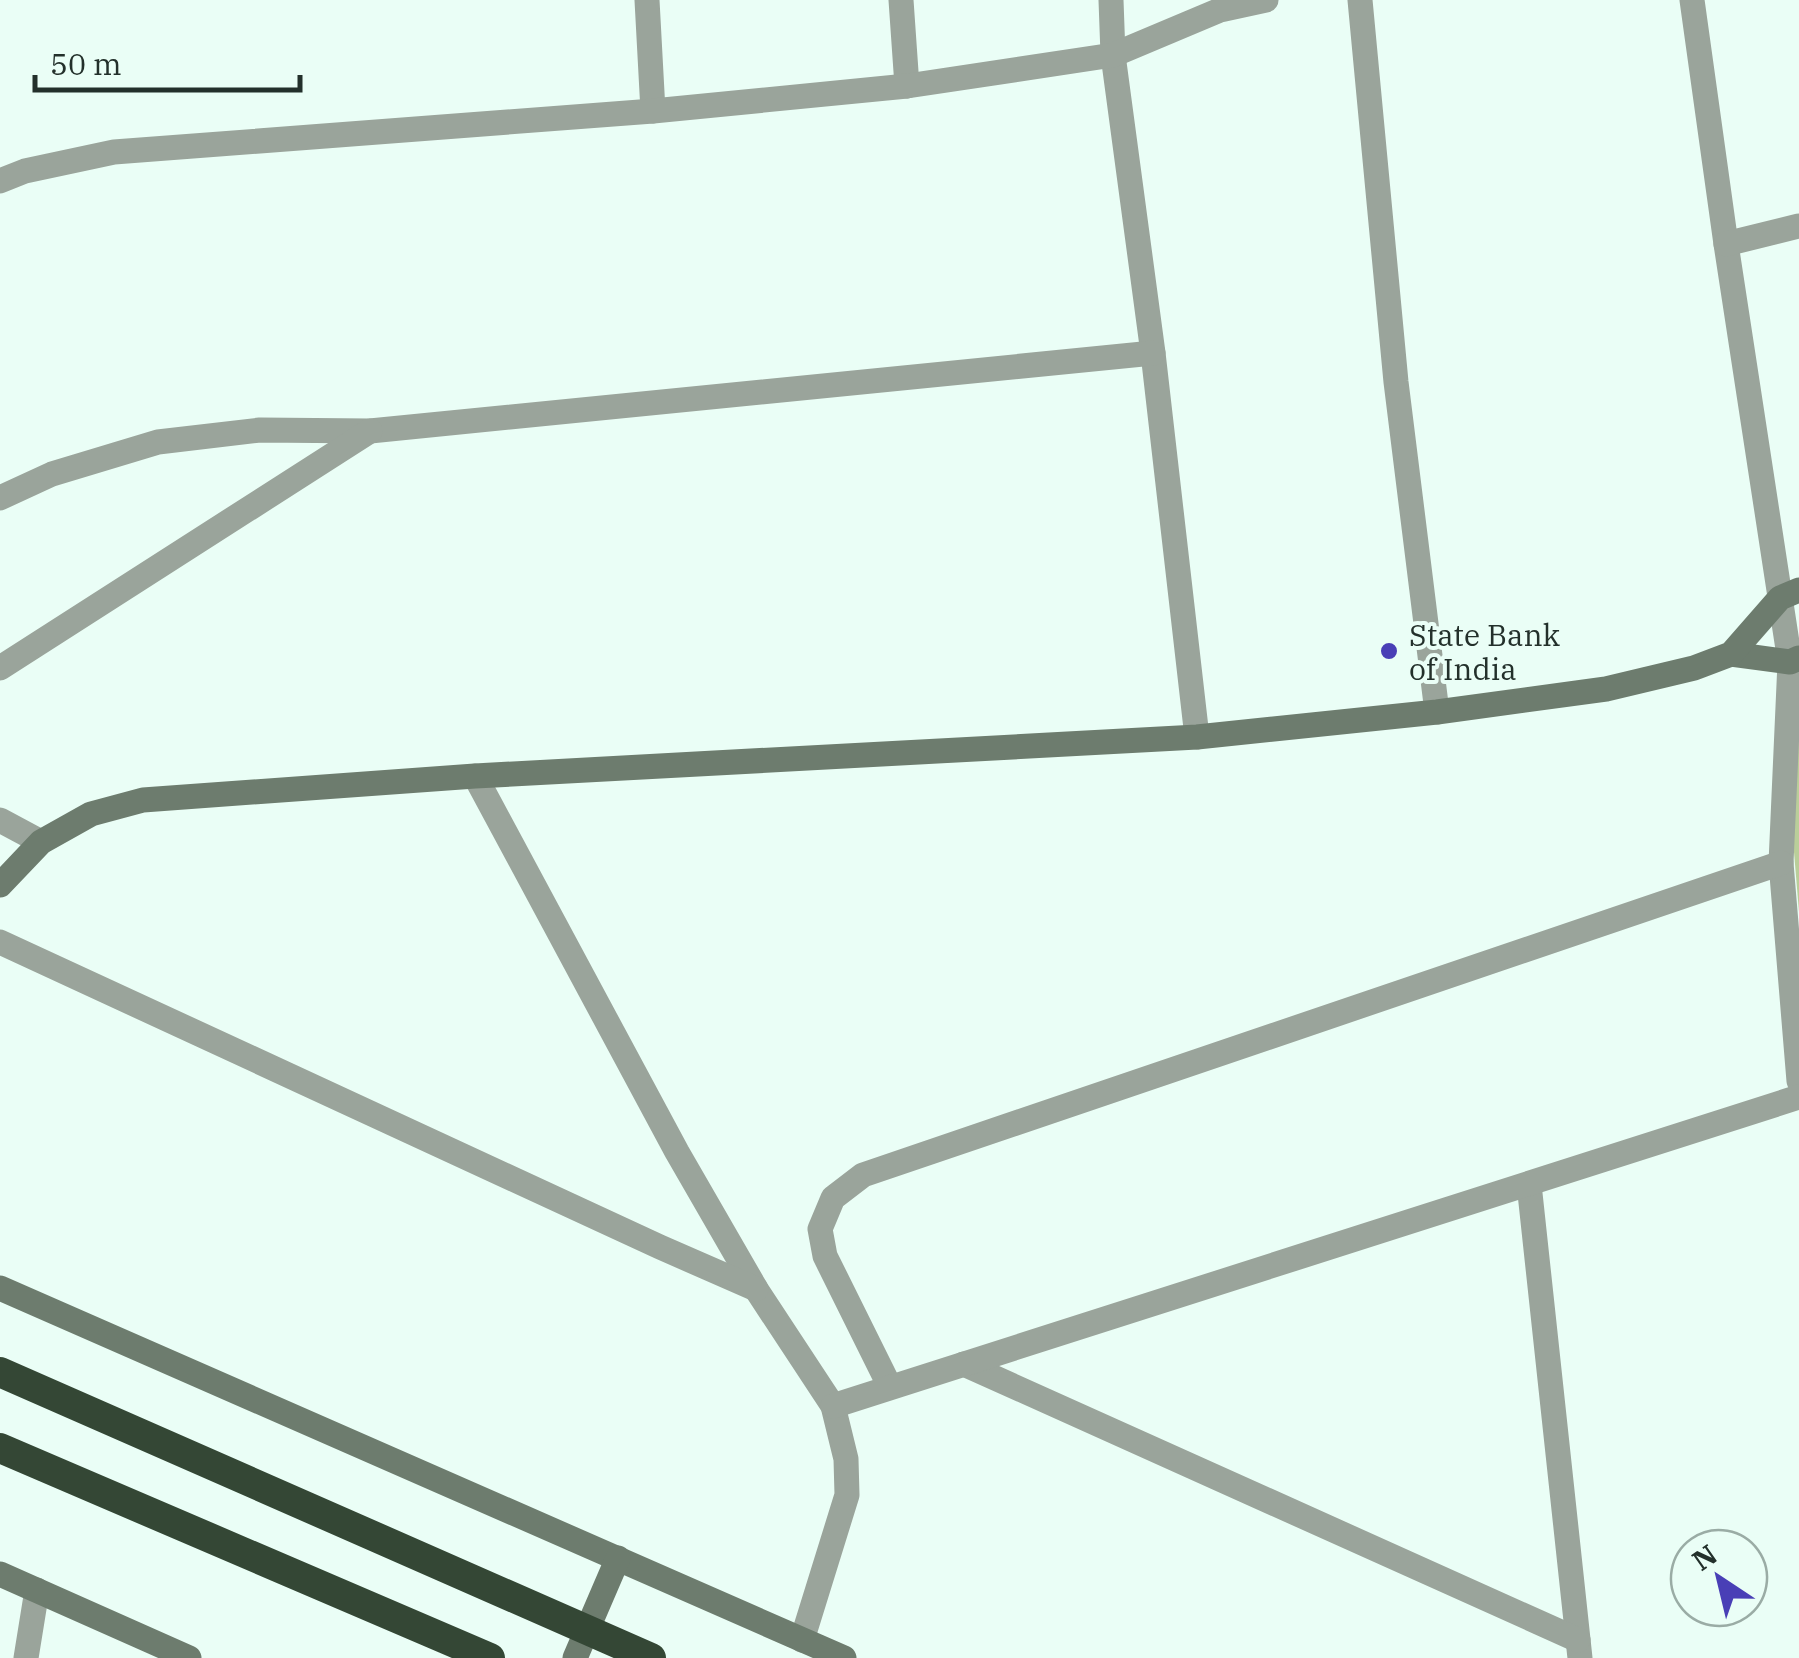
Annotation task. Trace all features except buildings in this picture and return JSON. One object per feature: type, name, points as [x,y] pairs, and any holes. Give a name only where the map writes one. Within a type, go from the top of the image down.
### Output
[{"type":"highway","points":[[0,1372],[651,1658]]},
{"type":"highway","points":[[0,1448],[490,1658]]},
{"type":"street","points":[[647,0],[653,111]]},
{"type":"street","points":[[901,0],[908,86]]},
{"type":"street","points":[[1110,0],[1113,55],[1153,353],[1196,737]]},
{"type":"street","points":[[0,181],[26,171],[114,152],[653,111],[908,86],[1113,55],[1220,10],[1266,0]]},
{"type":"street","points":[[1360,0],[1396,382],[1437,712]]},
{"type":"street","points":[[1692,0],[1726,244],[1790,594],[1794,660],[1781,863],[1799,1081]]},
{"type":"street","points":[[1726,244],[1799,226]]},
{"type":"street","points":[[0,498],[52,474],[158,442],[260,430],[370,431],[1153,353]]},
{"type":"street","points":[[0,668],[370,431]]},
{"type":"street","points":[[1731,654],[1790,594]]},
{"type":"street","points":[[0,885],[41,842],[91,814],[143,800],[475,776],[1196,737],[1437,712],[1606,689],[1666,676],[1731,654],[1794,660]]},
{"type":"street","points":[[475,776],[677,1152],[756,1289],[833,1406],[846,1459],[847,1495],[802,1640]]},
{"type":"street","points":[[0,820],[41,842]]},
{"type":"street","points":[[890,1388],[826,1256],[820,1229],[833,1198],[863,1176],[1781,863]]},
{"type":"street","points":[[0,942],[756,1289]]},
{"type":"street","points":[[833,1406],[1799,1098]]},
{"type":"street","points":[[1529,1184],[1579,1649]]},
{"type":"street","points":[[0,1288],[844,1658]]},
{"type":"street","points":[[964,1364],[1579,1649]]},
{"type":"street","points":[[576,1658],[618,1558]]},
{"type":"street","points":[[0,1574],[189,1658]]},
{"type":"street","points":[[26,1658],[37,1590]]},
{"type":"green space","points":[[1799,738],[1799,912],[1785,744]]},
{"type":"place","name":"State Bank of India","points":[[1389,651]]}]
